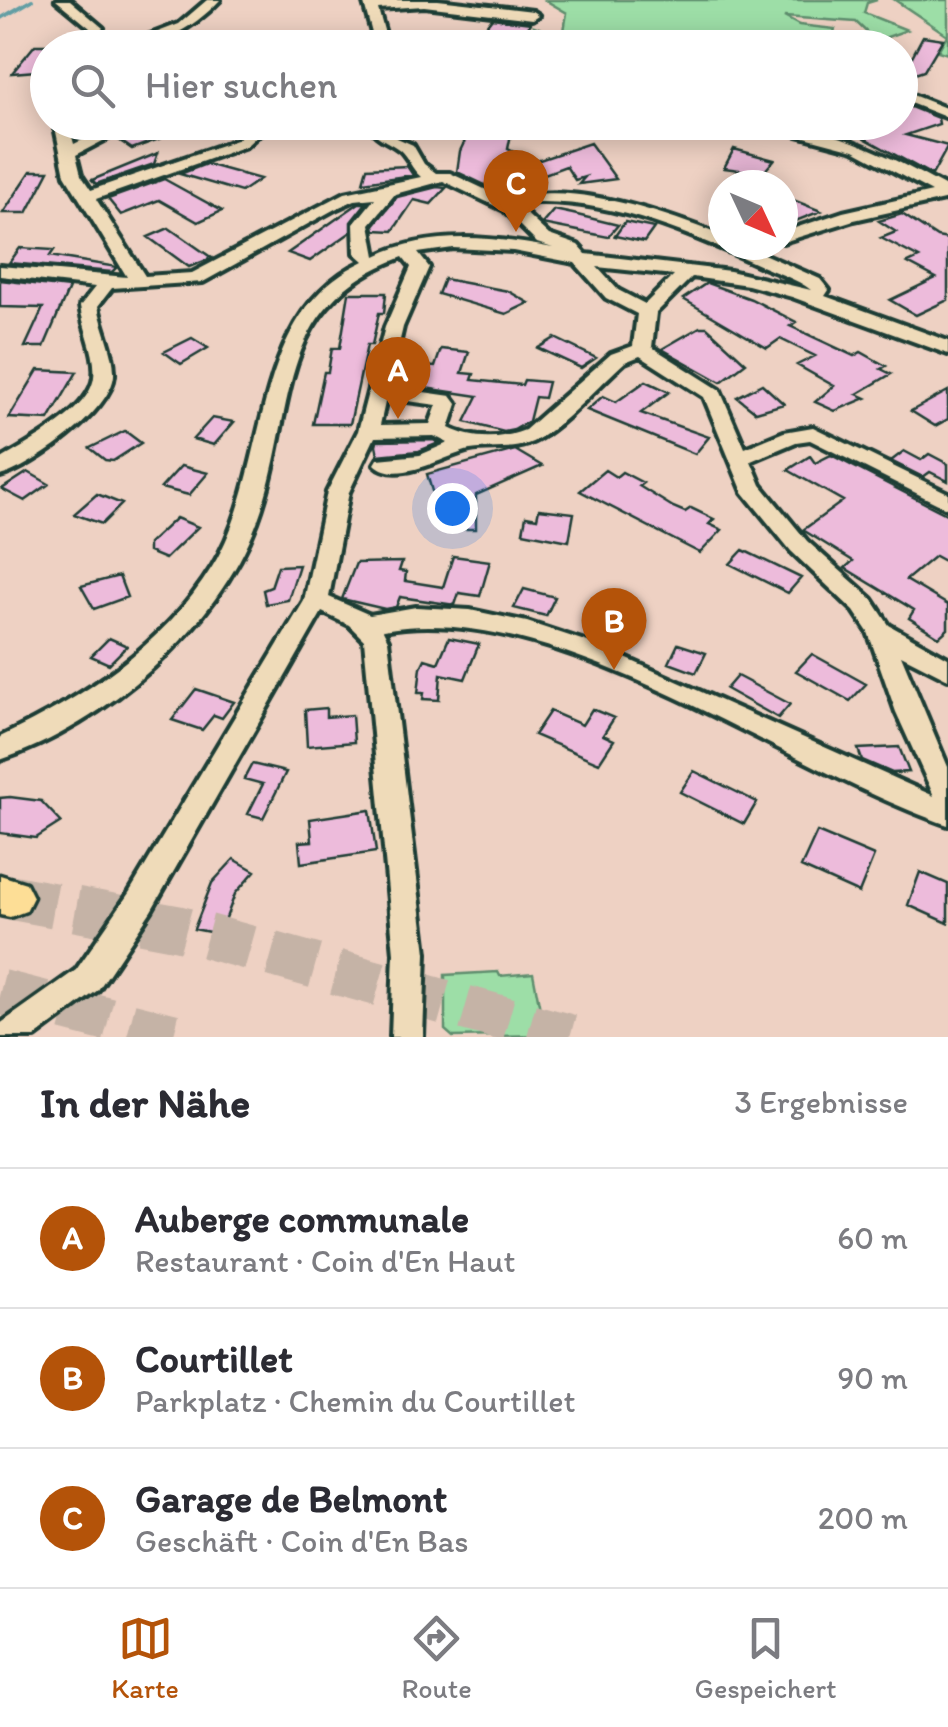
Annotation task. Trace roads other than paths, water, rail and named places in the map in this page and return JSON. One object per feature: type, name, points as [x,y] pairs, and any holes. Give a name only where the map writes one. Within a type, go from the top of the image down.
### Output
[{"type":"street","points":[[175,30],[184,27],[214,0]]},
{"type":"street","points":[[378,30],[370,3],[424,2],[532,15]]},
{"type":"street","points":[[64,3],[95,30]]},
{"type":"street","points":[[918,101],[948,114]]},
{"type":"street","points":[[64,140],[73,175],[140,283]]},
{"type":"street","points":[[66,154],[95,140]]},
{"type":"street","points":[[87,197],[244,140]]},
{"type":"street","points":[[390,140],[408,148],[418,167],[431,177]]},
{"type":"street","points":[[832,140],[858,146],[948,194]]},
{"type":"street","points":[[0,270],[107,283],[197,278],[351,196],[431,177],[459,181],[510,207],[543,239],[572,249],[612,294],[647,312]]},
{"type":"street","points":[[368,257],[364,253],[362,224],[388,190]]},
{"type":"street","points":[[798,232],[849,216],[948,194]]},
{"type":"street","points":[[510,207],[524,199],[556,199],[675,224],[708,237]]},
{"type":"street","points":[[927,200],[948,212]]},
{"type":"street","points":[[0,749],[97,698],[162,649],[192,618],[232,557],[242,534],[260,482],[294,342],[310,313],[341,280],[406,248],[436,242],[489,241],[581,258],[746,280],[813,299],[948,348]]},
{"type":"street","points":[[9,1037],[87,980],[140,902],[316,601],[338,492],[368,432],[394,327],[420,267],[406,248]]},
{"type":"street","points":[[760,260],[819,286],[813,299]]},
{"type":"street","points":[[642,349],[647,312],[688,270]]},
{"type":"street","points":[[0,469],[49,439],[96,395],[105,374],[89,306],[107,283]]},
{"type":"street","points":[[386,464],[423,461],[464,444],[513,442],[532,434],[618,358],[642,349]]},
{"type":"street","points":[[642,349],[713,394],[742,457],[751,487],[799,546],[863,605],[880,630],[909,712],[948,796]]},
{"type":"street","points":[[377,391],[444,400],[447,404],[438,430]]},
{"type":"street","points":[[368,432],[438,430],[464,444]]},
{"type":"street","points":[[742,457],[791,436],[813,434],[948,502]]},
{"type":"street","points":[[316,601],[368,624],[401,615],[458,617],[543,637],[629,666],[887,791],[948,813]]},
{"type":"street","points":[[368,624],[376,640],[380,667],[410,953],[407,1037]]},
{"type":"street","points":[[880,630],[948,670]]},
{"type":"waterway","points":[[0,19],[32,0]]},
{"type":"tunnel","points":[[10,897],[178,928],[570,1037]]},
{"type":"tunnel","points":[[0,992],[177,1037]]},
{"type":"place","name":"Garage de Belmont","points":[[516,232]]},
{"type":"place","name":"Auberge communale","points":[[398,419]]},
{"type":"place","name":"Courtillet","points":[[614,670]]}]
